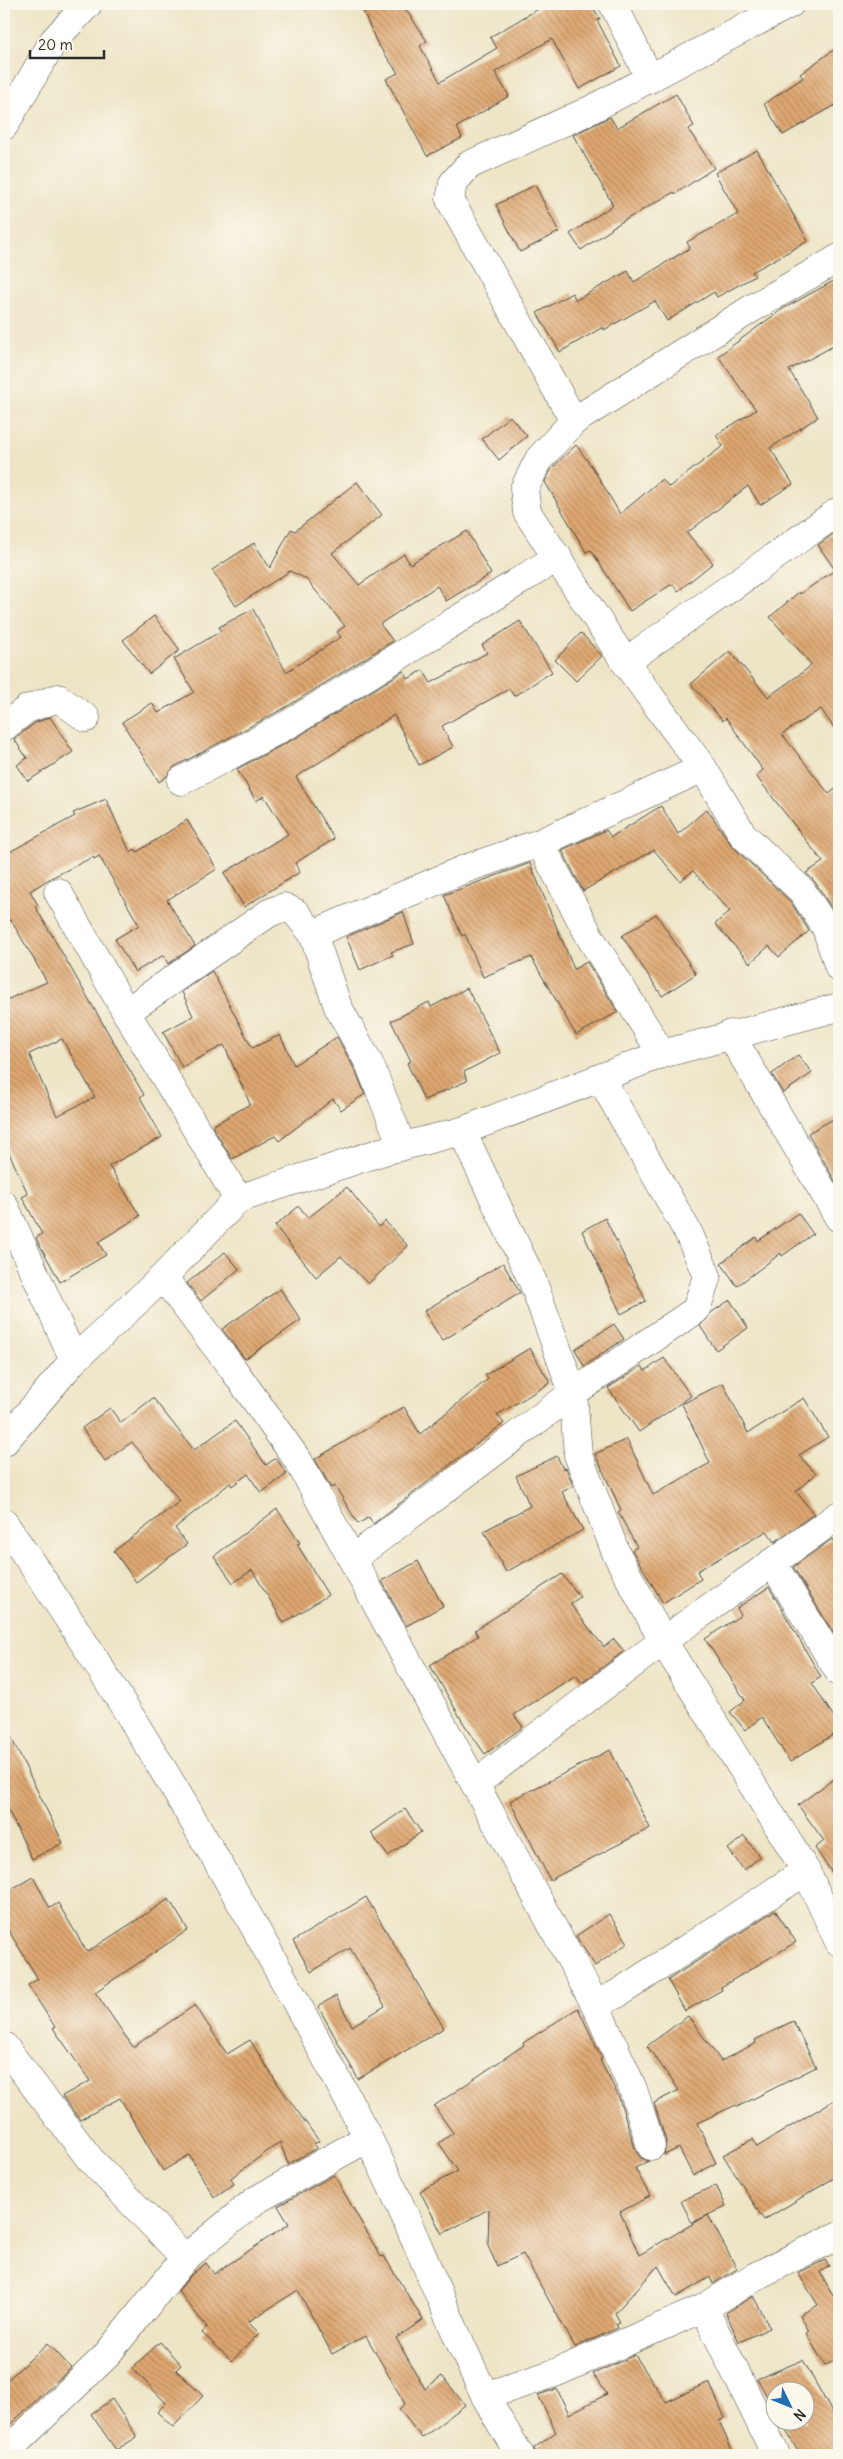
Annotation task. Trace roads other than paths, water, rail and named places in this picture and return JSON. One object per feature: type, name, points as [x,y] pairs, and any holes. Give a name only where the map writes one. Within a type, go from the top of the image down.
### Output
[{"type":"street","points":[[4,126],[54,40],[88,4]]},
{"type":"street","points":[[613,4],[650,79]]},
{"type":"street","points":[[574,421],[450,200],[453,183],[469,166],[588,111],[790,4]]},
{"type":"street","points":[[839,258],[751,309],[574,421],[539,458],[524,489],[527,512],[626,662],[703,768],[743,835],[802,891],[826,928],[839,968]]},
{"type":"street","points":[[626,662],[837,516]]},
{"type":"street","points":[[181,781],[291,723],[558,557]]},
{"type":"street","points":[[4,727],[28,709],[58,698],[86,718]]},
{"type":"street","points":[[313,934],[462,870],[540,843],[703,768]]},
{"type":"street","points":[[540,843],[590,937],[662,1054]]},
{"type":"street","points":[[58,892],[126,1012],[238,1200]]},
{"type":"street","points":[[126,1012],[269,914],[284,907],[296,913],[313,934],[338,1007],[369,1063],[402,1146]]},
{"type":"street","points":[[4,1442],[74,1360],[163,1277],[238,1200],[402,1146],[462,1131],[662,1054],[730,1034],[839,1007]]},
{"type":"street","points":[[730,1034],[839,1218]]},
{"type":"street","points":[[352,1559],[573,1393],[696,1310],[707,1276],[689,1234],[601,1079]]},
{"type":"street","points":[[462,1131],[532,1282],[573,1393],[578,1455],[616,1553],[663,1641],[806,1871],[839,1942]]},
{"type":"street","points":[[4,1205],[74,1360]]},
{"type":"street","points":[[163,1277],[233,1369],[299,1462],[595,2004],[633,2089],[651,2146]]},
{"type":"street","points":[[476,1784],[663,1641],[839,1515]]},
{"type":"street","points":[[4,1523],[66,1614],[209,1846],[368,2138],[485,2396],[520,2455]]},
{"type":"street","points":[[772,1562],[839,1672]]},
{"type":"street","points":[[595,2004],[617,1994],[806,1871]]},
{"type":"street","points":[[4,2046],[90,2159],[185,2258]]},
{"type":"street","points":[[4,2454],[104,2358],[185,2258],[256,2200],[368,2138]]},
{"type":"street","points":[[485,2396],[555,2373],[704,2308],[754,2278],[839,2235]]},
{"type":"street","points":[[704,2308],[776,2455]]}]
